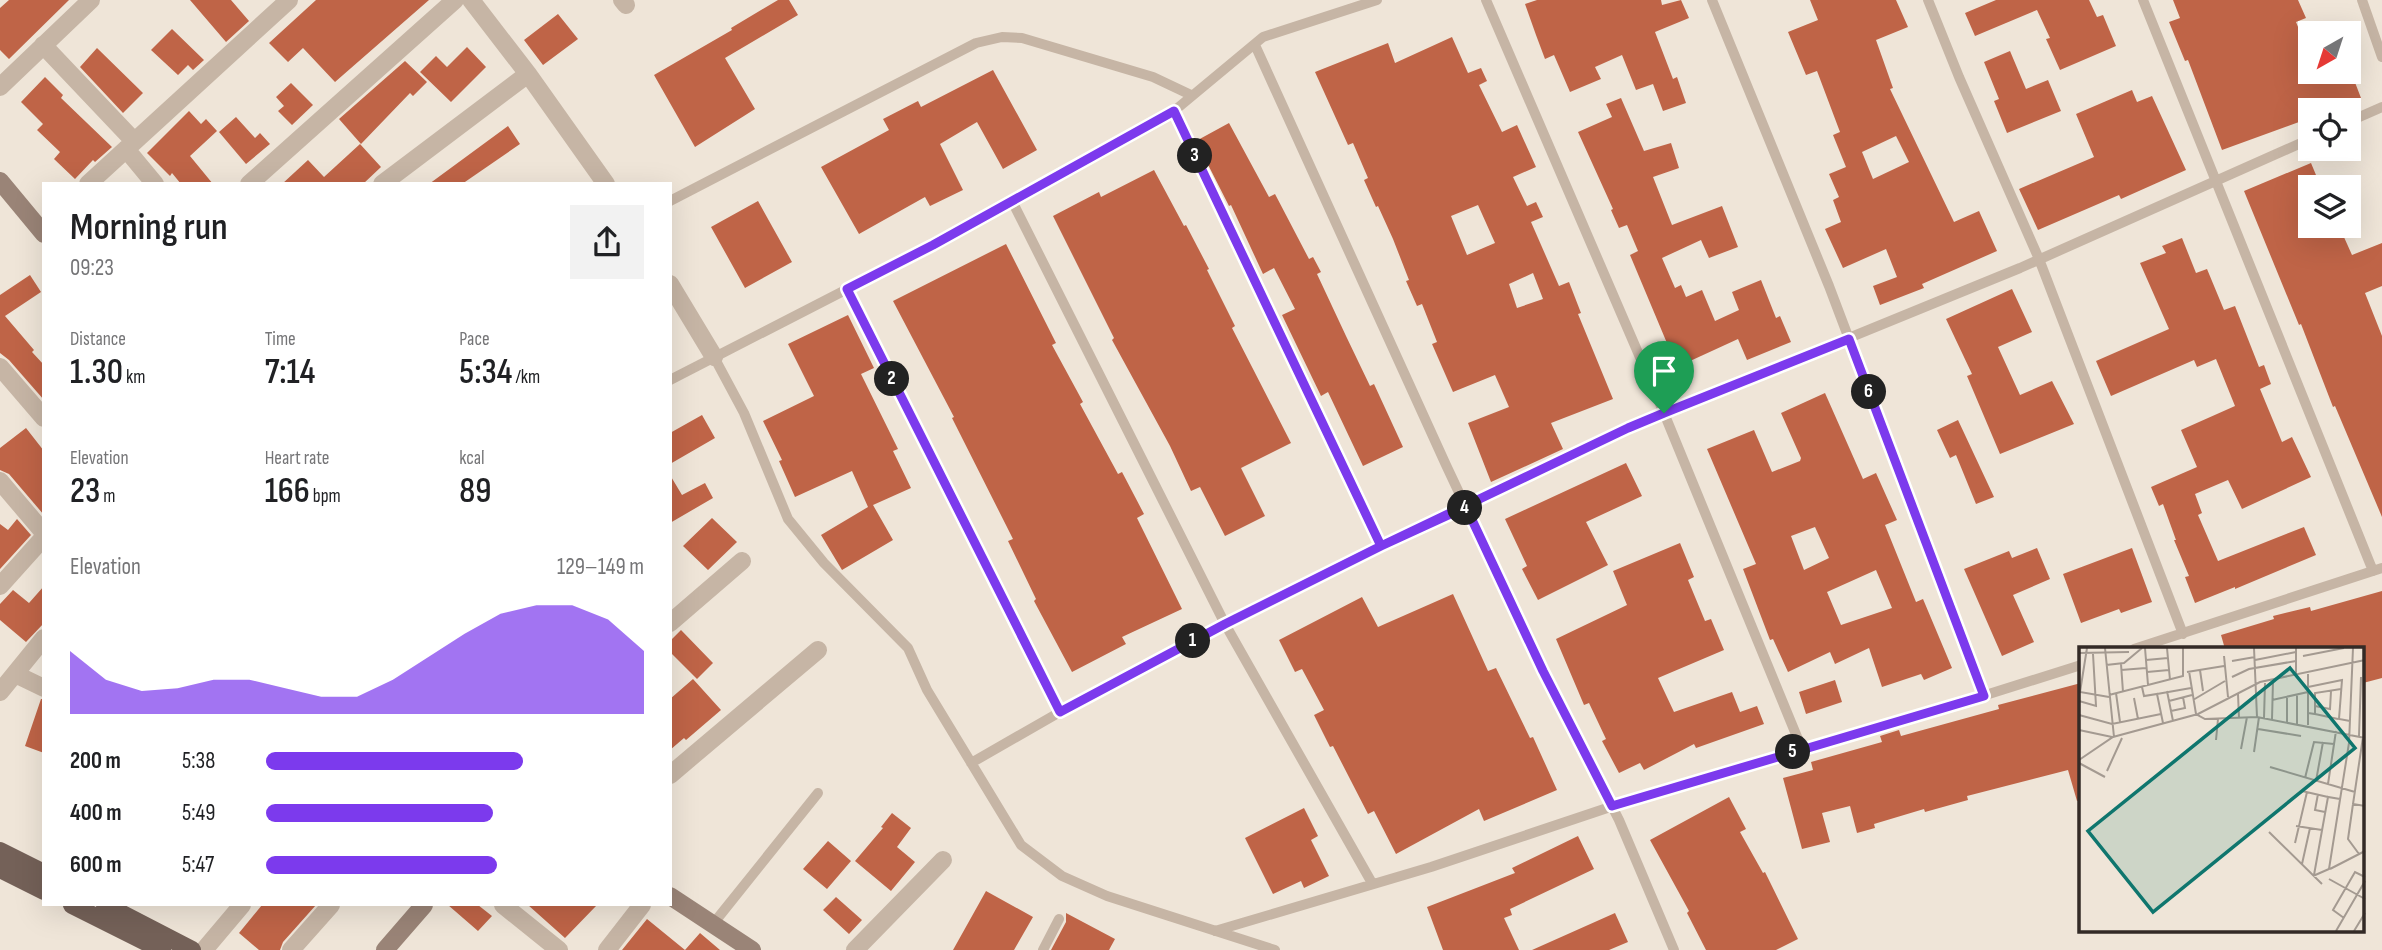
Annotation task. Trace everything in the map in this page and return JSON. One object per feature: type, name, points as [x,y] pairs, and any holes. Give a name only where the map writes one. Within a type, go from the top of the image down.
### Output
[{"type":"main road","points":[[1,857],[42,872]]},
{"type":"main road","points":[[1,857],[42,889]]},
{"type":"main road","points":[[74,906],[162,950]]},
{"type":"main road","points":[[107,906],[192,950]]},
{"type":"street","points":[[0,87],[91,0]]},
{"type":"street","points":[[90,182],[289,0]]},
{"type":"street","points":[[251,182],[455,0]]},
{"type":"street","points":[[471,0],[528,74],[605,182]]},
{"type":"street","points":[[43,45],[130,145],[154,182]]},
{"type":"street","points":[[385,182],[528,74]]},
{"type":"street","points":[[0,181],[42,229]]},
{"type":"street","points":[[672,287],[714,357]]},
{"type":"street","points":[[0,367],[42,416]]},
{"type":"street","points":[[0,481],[42,533]]},
{"type":"street","points":[[0,586],[42,537]]},
{"type":"street","points":[[672,621],[742,561]]},
{"type":"street","points":[[0,692],[42,640]]},
{"type":"street","points":[[672,773],[818,650]]},
{"type":"street","points":[[15,674],[42,687]]},
{"type":"street","points":[[855,950],[943,860]]},
{"type":"street","points":[[672,897],[747,949]]},
{"type":"street","points":[[204,950],[241,906]]},
{"type":"street","points":[[291,950],[330,906]]},
{"type":"street","points":[[385,950],[423,906]]},
{"type":"street","points":[[504,906],[559,950]]},
{"type":"street","points":[[607,950],[641,906]]},
{"type":"lane","points":[[672,379],[933,245],[1174,111],[1264,37],[1377,0]]},
{"type":"lane","points":[[1486,0],[1664,413],[1802,749]]},
{"type":"lane","points":[[1712,0],[1849,339],[1984,696]]},
{"type":"lane","points":[[1928,0],[2039,259],[2183,634]]},
{"type":"lane","points":[[2141,647],[2378,570],[2143,0]]},
{"type":"lane","points":[[2361,0],[2382,57]]},
{"type":"lane","points":[[672,200],[976,43],[1002,37],[1022,38],[1153,77],[1191,95]]},
{"type":"lane","points":[[1255,45],[1466,507],[1543,671],[1612,806],[1675,950]]},
{"type":"lane","points":[[2361,116],[2382,107]]},
{"type":"lane","points":[[1174,111],[1381,546]]},
{"type":"lane","points":[[971,763],[1225,624],[1628,428],[2039,259],[2298,144]]},
{"type":"lane","points":[[1012,201],[1225,624],[1372,883]]},
{"type":"lane","points":[[847,289],[1060,712]]},
{"type":"lane","points":[[714,357],[744,413],[788,519],[824,563],[908,648],[927,690],[1021,845],[1062,876],[1107,897],[1275,950]]},
{"type":"lane","points":[[1215,931],[1431,867],[1612,806],[2079,666]]},
{"type":"lane","points":[[713,924],[818,793]]},
{"type":"lane","points":[[1043,950],[1059,919]]},
{"type":"building","points":[[9,0],[69,0],[9,59],[0,50],[0,8]]},
{"type":"building","points":[[190,0],[231,0],[249,21],[226,42]]},
{"type":"building","points":[[316,0],[429,0],[335,82],[303,48],[288,62],[269,43]]},
{"type":"building","points":[[778,0],[789,0],[798,15],[725,58],[755,109],[695,147],[654,75]]},
{"type":"building","points":[[1537,0],[1661,0],[1662,5],[1681,0],[1689,18],[1655,32],[1673,79],[1677,77],[1686,103],[1663,111],[1653,84],[1636,90],[1622,55],[1595,67],[1601,79],[1570,92],[1554,55],[1545,59],[1536,35],[1525,4]]},
{"type":"building","points":[[1810,0],[1896,0],[1908,27],[1876,40],[1893,88],[1890,89],[1954,222],[1979,211],[1997,251],[1922,284],[1924,288],[1880,305],[1873,286],[1897,277],[1886,249],[1843,268],[1825,229],[1841,222],[1833,200],[1839,197],[1829,174],[1846,167],[1833,135],[1840,132],[1817,71],[1806,75],[1788,32],[1818,20]],"holes":[[[1896,136],[1909,162],[1873,179],[1862,152]]]},
{"type":"building","points":[[1996,0],[2089,0],[2097,17],[2103,15],[2116,46],[2060,70],[2046,39],[2050,38],[2037,10],[1975,36],[1965,13]]},
{"type":"building","points":[[2173,0],[2298,0],[2306,18],[2296,22],[2298,84],[2356,84],[2361,98],[2298,98],[2298,122],[2222,150],[2188,60],[2185,61],[2169,22],[2180,18]]},
{"type":"building","points":[[558,14],[578,39],[543,65],[524,40]]},
{"type":"building","points":[[172,29],[204,60],[193,70],[188,65],[178,75],[151,50]]},
{"type":"building","points":[[1452,37],[1468,73],[1481,68],[1487,81],[1479,85],[1502,132],[1517,125],[1536,167],[1513,177],[1527,206],[1536,202],[1543,217],[1531,222],[1559,286],[1569,282],[1581,313],[1578,314],[1613,399],[1551,423],[1563,449],[1491,482],[1468,423],[1509,407],[1495,375],[1453,392],[1432,344],[1437,342],[1422,304],[1417,306],[1406,281],[1409,280],[1393,239],[1364,180],[1368,178],[1353,143],[1348,145],[1315,72],[1388,43],[1395,63]],"holes":[[[1478,205],[1495,243],[1467,255],[1451,216]],[[1533,273],[1543,299],[1517,308],[1509,284]]]},
{"type":"building","points":[[467,47],[486,67],[451,102],[420,72],[436,56],[447,67]]},
{"type":"building","points":[[97,48],[143,93],[123,113],[80,67]]},
{"type":"building","points":[[2010,51],[2026,89],[2048,80],[2061,111],[2007,133],[1994,101],[1999,99],[1984,62]]},
{"type":"building","points":[[405,61],[427,82],[413,96],[410,93],[361,144],[339,119]]},
{"type":"building","points":[[993,70],[1037,150],[1003,169],[977,122],[940,144],[963,190],[930,206],[925,197],[859,234],[821,167],[889,130],[883,119],[918,101],[921,107]]},
{"type":"building","points":[[45,77],[63,95],[61,98],[112,147],[95,162],[93,160],[75,179],[54,159],[60,152],[37,130],[43,124],[21,102]]},
{"type":"building","points":[[291,83],[313,105],[292,125],[278,111],[284,106],[276,97]]},
{"type":"building","points":[[2132,90],[2137,102],[2152,96],[2186,170],[2121,199],[2119,195],[2038,230],[2019,189],[2094,157],[2076,114]]},
{"type":"building","points":[[1621,98],[1644,151],[1671,143],[1679,168],[1653,177],[1672,225],[1722,206],[1738,247],[1709,258],[1701,240],[1662,258],[1675,288],[1681,285],[1686,297],[1702,290],[1715,321],[1739,310],[1732,292],[1761,280],[1776,318],[1780,316],[1791,342],[1747,360],[1738,339],[1677,367],[1630,255],[1638,251],[1627,225],[1619,228],[1578,132],[1612,117],[1606,104]]},
{"type":"building","points":[[189,111],[201,124],[206,119],[217,131],[190,156],[211,182],[179,182],[147,153]]},
{"type":"building","points":[[236,117],[255,138],[260,133],[270,144],[246,164],[219,132]]},
{"type":"building","points":[[1229,123],[1269,197],[1275,194],[1309,259],[1313,257],[1321,272],[1317,274],[1346,336],[1370,386],[1374,384],[1403,447],[1363,466],[1328,392],[1321,396],[1282,315],[1295,309],[1274,268],[1263,274],[1231,205],[1229,206],[1196,141]]},
{"type":"building","points":[[508,126],[520,144],[465,182],[432,182]]},
{"type":"building","points":[[360,144],[381,167],[365,182],[284,182],[308,160],[324,177]]},
{"type":"building","points":[[2311,163],[2316,175],[2298,175],[2298,238],[2344,238],[2352,255],[2382,243],[2382,286],[2365,293],[2382,336],[2382,517],[2335,406],[2333,407],[2244,191]]},
{"type":"building","points":[[1154,170],[1209,269],[1207,270],[1235,326],[1232,328],[1291,443],[1241,468],[1265,516],[1225,536],[1200,487],[1191,491],[1170,446],[1112,340],[1114,338],[1053,216],[1099,192],[1101,197]]},
{"type":"building","points":[[758,201],[792,262],[745,288],[711,227]]},
{"type":"building","points":[[2182,238],[2196,273],[2207,269],[2224,310],[2235,306],[2259,367],[2264,365],[2271,384],[2260,389],[2282,442],[2292,437],[2311,477],[2242,509],[2228,480],[2195,494],[2202,513],[2198,515],[2218,561],[2304,527],[2316,555],[2195,603],[2185,577],[2189,576],[2163,504],[2159,506],[2151,487],[2197,467],[2181,430],[2235,406],[2216,359],[2197,367],[2194,360],[2111,396],[2096,361],[2169,329],[2140,263],[2166,253],[2162,246]]},
{"type":"building","points":[[1006,244],[1056,343],[1052,345],[1083,402],[1080,404],[1118,474],[1122,472],[1144,514],[1137,518],[1182,609],[1122,637],[1126,644],[1072,672],[1034,601],[1036,599],[1008,541],[1013,539],[952,418],[954,417],[893,301]]},
{"type":"building","points":[[30,275],[41,292],[5,316],[42,363],[42,398],[0,353],[0,295]]},
{"type":"building","points":[[2012,289],[2032,332],[1998,347],[2020,395],[2052,381],[2074,424],[2000,454],[1967,376],[1972,374],[1946,319]]},
{"type":"building","points":[[848,315],[874,368],[861,374],[898,449],[893,451],[911,488],[873,505],[893,540],[842,570],[821,535],[868,507],[852,471],[795,497],[779,461],[782,460],[763,421],[814,396],[788,344]]},
{"type":"building","points":[[1825,393],[1863,479],[1876,473],[1897,520],[1885,525],[1916,602],[1923,599],[1952,668],[1924,680],[1921,674],[1882,687],[1869,648],[1835,664],[1830,652],[1788,672],[1773,639],[1770,640],[1743,569],[1756,564],[1707,449],[1754,430],[1772,472],[1800,461],[1781,413]],"holes":[[[1815,527],[1829,558],[1804,570],[1791,536]],[[1876,570],[1892,608],[1841,625],[1827,592]]]},
{"type":"building","points":[[702,415],[715,438],[672,463],[672,432]]},
{"type":"building","points":[[1958,420],[1994,497],[1976,504],[1956,455],[1950,458],[1937,430]]},
{"type":"building","points":[[26,428],[42,448],[42,513],[9,474],[0,470],[0,448]]},
{"type":"building","points":[[1626,463],[1642,496],[1586,522],[1608,565],[1538,600],[1522,569],[1527,566],[1505,519]]},
{"type":"building","points":[[672,478],[682,495],[705,483],[713,498],[672,522]]},
{"type":"building","points":[[712,518],[737,542],[708,570],[683,546]]},
{"type":"building","points":[[17,519],[31,535],[0,569],[0,524],[8,530]]},
{"type":"building","points":[[1680,543],[1694,577],[1688,580],[1705,621],[1711,619],[1724,650],[1658,678],[1674,712],[1732,692],[1740,712],[1757,706],[1764,724],[1696,748],[1694,744],[1644,770],[1640,763],[1619,773],[1602,741],[1606,739],[1589,703],[1584,705],[1556,639],[1627,605],[1613,571]]},
{"type":"building","points":[[2037,548],[2050,579],[2013,595],[2034,642],[2002,656],[1964,569],[2009,551],[2012,558]]},
{"type":"building","points":[[2132,548],[2152,602],[2121,613],[2119,609],[2081,623],[2063,574]]},
{"type":"building","points":[[42,588],[42,625],[26,642],[0,620],[0,604],[13,590],[29,603]]},
{"type":"building","points":[[2382,591],[2382,678],[2364,683],[2364,647],[2224,647],[2221,635],[2274,619],[2273,616],[2310,607],[2311,611]]},
{"type":"building","points":[[1453,594],[1488,671],[1496,668],[1530,738],[1533,737],[1557,790],[1484,821],[1479,809],[1396,854],[1374,811],[1368,814],[1333,746],[1330,747],[1314,715],[1324,710],[1302,669],[1295,672],[1279,640],[1362,597],[1378,627]]},
{"type":"building","points":[[681,630],[713,663],[697,679],[672,654],[672,639]]},
{"type":"building","points":[[693,679],[721,710],[672,748],[672,697]]},
{"type":"building","points":[[1835,680],[1842,702],[1806,714],[1799,692]]},
{"type":"building","points":[[2079,684],[2079,800],[2068,770],[1967,796],[1968,800],[1925,812],[1924,809],[1874,824],[1875,828],[1857,833],[1850,806],[1822,813],[1830,842],[1802,849],[1783,778],[1813,770],[1811,762],[1882,742],[1880,736],[1899,730],[1901,736],[1999,709],[1998,705]]},
{"type":"building","points":[[41,699],[42,699],[42,752],[25,746]]},
{"type":"building","points":[[1729,797],[1746,829],[1740,832],[1763,873],[1765,872],[1798,939],[1776,950],[1706,950],[1687,913],[1689,911],[1650,840]]},
{"type":"building","points":[[1304,808],[1318,836],[1311,840],[1329,876],[1304,888],[1301,881],[1273,894],[1245,838]]},
{"type":"building","points":[[892,813],[911,828],[897,847],[915,862],[891,891],[855,861]]},
{"type":"building","points":[[1578,836],[1594,869],[1510,909],[1512,915],[1504,918],[1519,950],[1443,950],[1427,907],[1515,873],[1512,868]]},
{"type":"building","points":[[828,841],[851,861],[827,889],[803,869]]},
{"type":"building","points":[[986,891],[1033,917],[1014,950],[953,950]]},
{"type":"building","points":[[836,897],[862,920],[849,934],[823,910]]},
{"type":"building","points":[[261,906],[315,906],[283,942],[280,950],[259,950],[239,933]]},
{"type":"building","points":[[449,906],[479,906],[492,916],[478,931]]},
{"type":"building","points":[[529,906],[596,906],[565,938]]},
{"type":"building","points":[[1066,913],[1115,939],[1109,950],[1051,950],[1066,922]]},
{"type":"building","points":[[1615,913],[1628,942],[1609,950],[1532,950]]},
{"type":"building","points":[[647,919],[685,950],[622,950]]},
{"type":"building","points":[[700,933],[720,950],[685,950]]},
{"type":"route","points":[[1664,413],[1381,546],[1225,624],[1060,712],[847,289],[933,245],[1174,111],[1381,546],[1466,507],[1543,671],[1612,806],[1984,696],[1849,339],[1664,413]]}]
